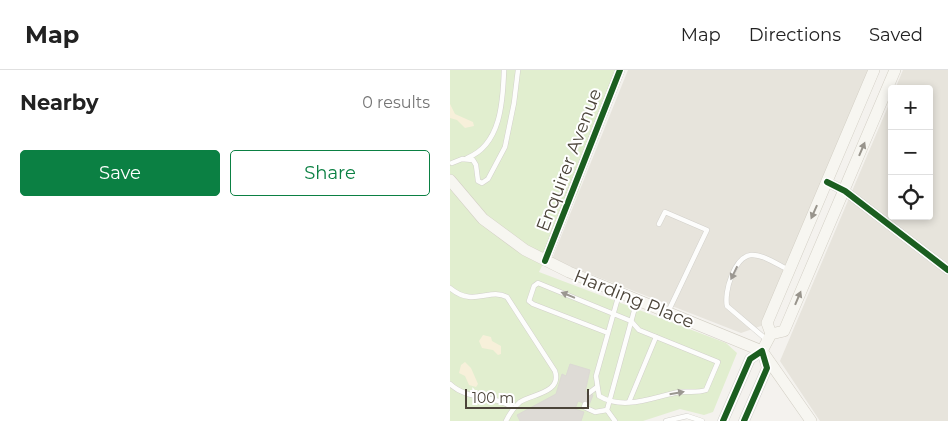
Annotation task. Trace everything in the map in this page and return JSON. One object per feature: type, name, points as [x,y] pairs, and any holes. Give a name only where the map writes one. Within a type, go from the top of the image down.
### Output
[{"type":"main road","points":[[811,421],[762,352],[769,337],[767,323],[874,70]]},
{"type":"main road","points":[[769,337],[784,331],[895,70]]},
{"type":"main road","name":"Harding Place","points":[[450,180],[483,219],[503,236],[545,261],[762,352]]},
{"type":"street","name":"Enquirer Avenue","points":[[545,261],[620,70]]},
{"type":"street","points":[[827,182],[845,190],[948,270]]},
{"type":"street","points":[[723,421],[750,359],[762,352],[767,368],[744,421]]},
{"type":"lane","points":[[452,163],[482,149],[492,134],[502,104],[504,70]]},
{"type":"lane","points":[[465,158],[475,162],[478,181],[486,182],[507,143],[518,70]]},
{"type":"lane","points":[[659,224],[665,212],[707,230],[668,313]]},
{"type":"lane","points":[[769,337],[727,306],[726,293],[737,266],[744,257],[752,255],[789,270]]},
{"type":"lane","points":[[608,333],[529,301],[538,283],[614,314],[631,321],[639,330],[718,362],[706,390],[674,394],[646,402],[608,402],[599,396],[596,376],[614,314],[619,293]]},
{"type":"lane","points":[[450,288],[460,295],[469,298],[498,295],[507,297],[555,372],[555,380],[549,390],[526,399],[513,408],[506,421]]},
{"type":"lane","points":[[615,421],[607,410],[608,402],[637,300]]},
{"type":"lane","points":[[629,402],[656,337]]},
{"type":"lane","points":[[450,384],[464,394],[502,402],[513,408]]},
{"type":"lane","points":[[589,393],[597,387]]},
{"type":"lane","points":[[585,404],[584,407],[595,412],[607,410]]},
{"type":"lane","points":[[666,421],[688,416],[702,421]]},
{"type":"shaded area","points":[[628,70],[869,70],[761,326],[741,333],[552,259]]},
{"type":"shaded area","points":[[903,70],[948,70],[948,421],[820,421],[780,361],[888,106],[888,220],[933,220],[933,85],[897,85]]},
{"type":"green space","points":[[450,70],[618,70],[578,193],[539,272],[726,343],[737,353],[713,412],[704,415],[680,409],[643,421],[450,421]]},
{"type":"sand","points":[[450,104],[455,114],[473,122],[474,126],[465,128],[457,120],[450,118]]},
{"type":"sand","points":[[483,335],[491,337],[492,341],[501,346],[501,354],[498,355],[493,350],[482,348],[479,341]]},
{"type":"sand","points":[[465,362],[471,368],[478,384],[476,387],[469,385],[465,376],[459,373],[461,365]]},
{"type":"building","points":[[570,364],[590,370],[585,392],[593,395],[589,405],[578,401],[575,409],[584,412],[581,421],[520,421],[517,415],[556,394],[562,374],[566,376]]},
{"type":"cycle path","points":[[545,261],[620,70]]},
{"type":"cycle path","points":[[827,182],[845,191],[948,270]]},
{"type":"cycle path","points":[[723,421],[750,359],[762,351],[767,368],[744,421]]}]
